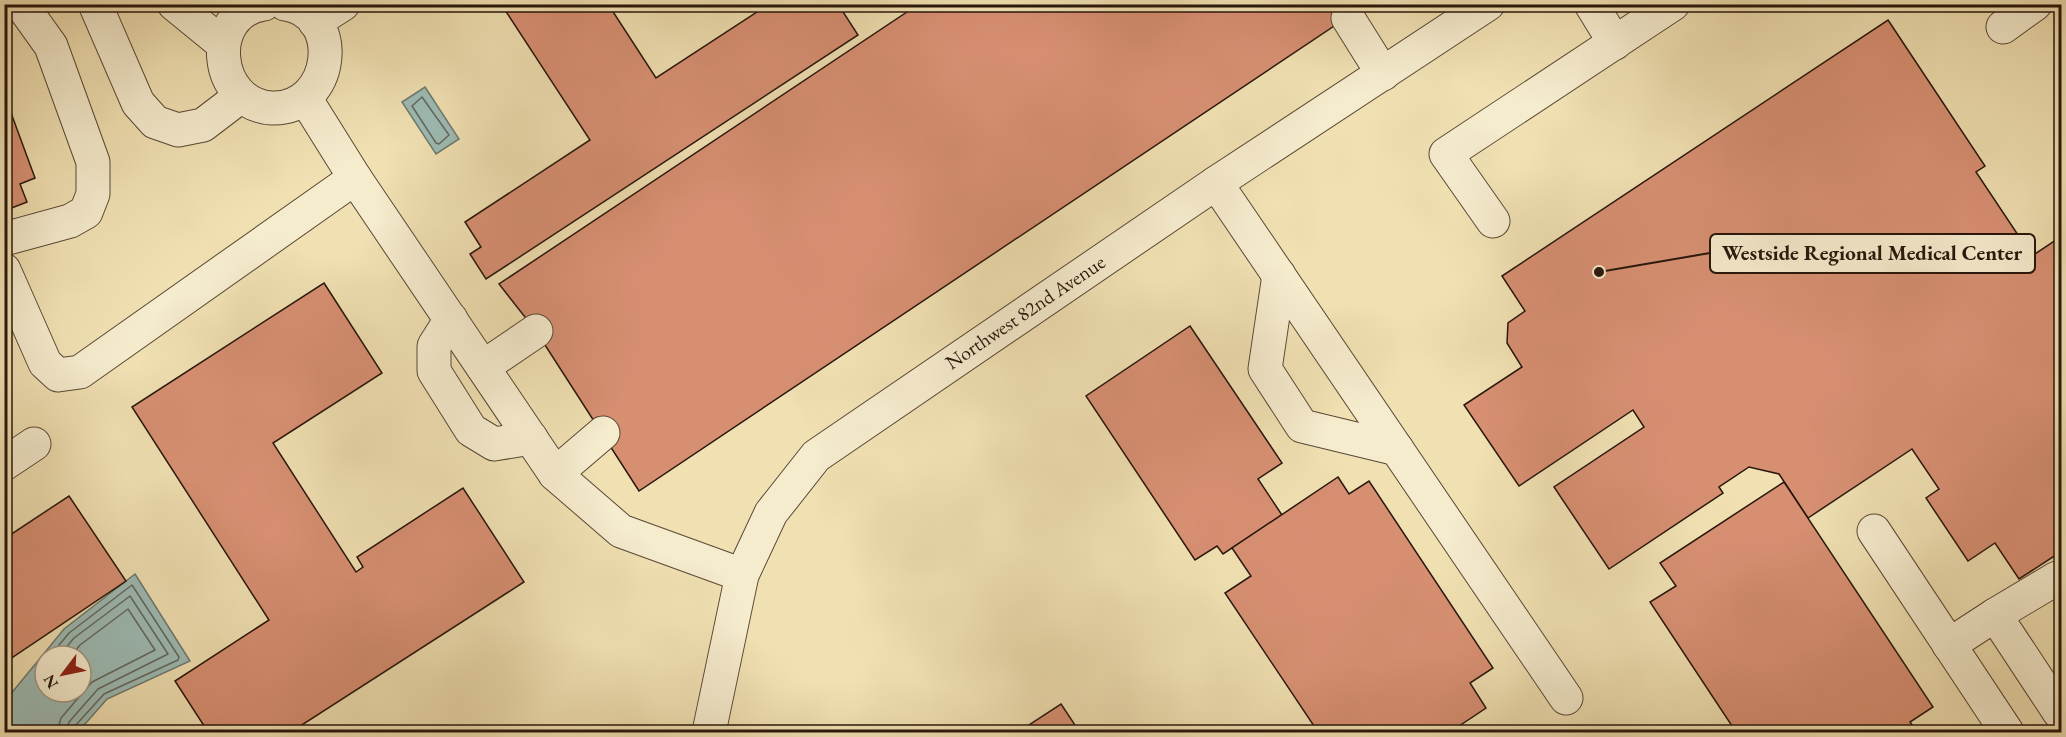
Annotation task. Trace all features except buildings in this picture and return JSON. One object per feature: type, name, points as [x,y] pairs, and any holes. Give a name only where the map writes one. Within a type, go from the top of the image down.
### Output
[{"type":"street","points":[[4,240],[70,221],[86,212],[93,194],[93,162],[51,46],[21,4]]},
{"type":"street","points":[[95,4],[138,103],[155,122],[178,130],[203,125],[241,96]]},
{"type":"street","points":[[174,4],[223,44]]},
{"type":"street","points":[[264,4],[236,20],[223,44],[225,73],[241,96],[256,105],[273,108],[290,105],[305,98],[315,88],[326,62],[322,34],[315,22],[303,12],[285,4]]},
{"type":"street","points":[[315,22],[343,4]]},
{"type":"street","name":"Northwest 82nd Avenue","points":[[709,732],[742,575],[771,513],[816,456],[1216,183],[1488,4]]},
{"type":"street","points":[[1591,4],[1615,42]]},
{"type":"street","points":[[1493,221],[1446,154],[1673,4]]},
{"type":"street","points":[[2003,27],[2035,4]]},
{"type":"street","points":[[1347,18],[1383,74]]},
{"type":"street","points":[[305,98],[356,178],[555,474],[621,531],[742,575]]},
{"type":"street","points":[[4,270],[45,363],[58,375],[80,372],[356,178]]},
{"type":"street","points":[[1216,183],[1566,698]]},
{"type":"street","points":[[1279,275],[1265,369],[1302,426],[1396,449]]},
{"type":"street","points":[[451,319],[434,346],[434,371],[471,430],[494,444],[531,438]]},
{"type":"street","points":[[483,367],[536,331]]},
{"type":"street","points":[[555,474],[603,432]]},
{"type":"street","points":[[4,464],[34,444]]},
{"type":"street","points":[[1874,531],[2007,732]]},
{"type":"street","points":[[1949,645],[2057,578],[2061,585]]},
{"type":"street","points":[[1995,615],[2059,712]]},
{"type":"water","points":[[425,87],[459,139],[436,154],[402,102]]},
{"type":"water","points":[[135,574],[190,661],[107,699],[78,732],[5,732],[5,701],[33,667],[33,704],[93,704],[93,644],[52,644],[64,629]]},
{"type":"place","name":"Westside Regional Medical Center","points":[[1599,272]]}]
